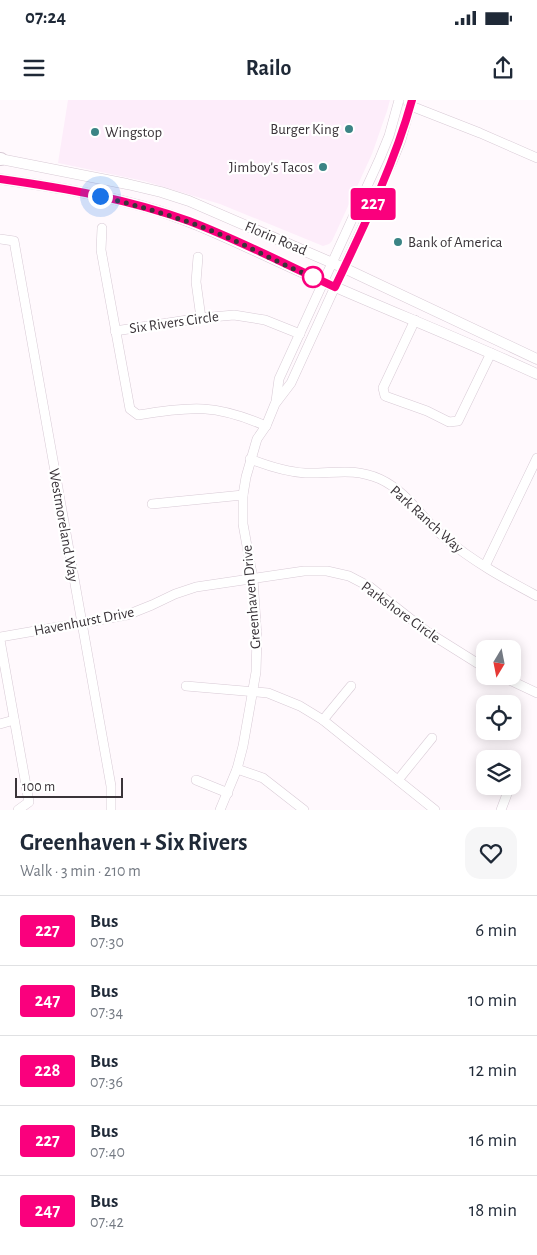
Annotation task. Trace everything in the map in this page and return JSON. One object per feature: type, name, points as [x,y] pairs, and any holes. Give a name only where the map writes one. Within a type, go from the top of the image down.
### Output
[{"type":"main road","name":"Florin Road","points":[[0,159],[96,177],[161,192],[189,201],[344,268],[537,359]]},
{"type":"main road","name":"Florin Road","points":[[0,179],[87,193],[157,211],[223,235],[335,287],[537,374]]},
{"type":"street","points":[[406,102],[480,132],[537,158]]},
{"type":"street","name":"Greenhaven Drive","points":[[275,404],[291,383],[389,170],[401,140],[406,102]]},
{"type":"street","name":"Greenhaven Drive","points":[[220,810],[243,746],[254,691],[257,654],[253,579],[243,524],[244,495],[250,459],[257,439],[266,426],[275,404],[279,379],[406,102]]},
{"type":"street","points":[[102,228],[101,250],[115,331]]},
{"type":"street","name":"Westmoreland Way","points":[[0,239],[14,241],[111,786],[111,810]]},
{"type":"street","points":[[198,257],[196,282],[201,318]]},
{"type":"street","name":"Six Rivers Circle","points":[[266,426],[240,415],[209,409],[178,408],[138,415],[130,409],[115,331],[234,315],[251,317],[272,323],[300,334]]},
{"type":"street","points":[[415,320],[383,388],[385,396],[427,411],[449,422],[458,421],[491,353]]},
{"type":"street","points":[[485,566],[537,458]]},
{"type":"street","name":"Park Ranch Way","points":[[250,459],[293,472],[349,471],[366,474],[382,480],[406,496],[428,522],[445,538],[485,566],[537,596]]},
{"type":"street","points":[[152,504],[244,495]]},
{"type":"street","name":"Parkshore Circle","points":[[253,579],[316,570],[350,576],[370,587],[433,636],[476,662]]},
{"type":"street","name":"Havenhurst Drive","points":[[0,639],[114,618],[140,611],[175,594],[196,587],[253,579]]},
{"type":"street","points":[[0,639],[29,802],[18,810]]},
{"type":"street","points":[[520,685],[537,693]]},
{"type":"street","points":[[186,686],[254,691],[268,693],[285,699],[323,720],[435,810]]},
{"type":"street","points":[[323,720],[351,686]]},
{"type":"street","points":[[0,724],[14,720]]},
{"type":"street","points":[[398,780],[432,738]]},
{"type":"street","points":[[236,768],[263,778],[304,810]]},
{"type":"street","points":[[196,780],[228,792]]},
{"type":"street","points":[[501,810],[507,795]]},
{"type":"shaded area","points":[[68,100],[390,100],[372,154],[332,241],[323,246],[220,204],[144,181],[58,163]]},
{"type":"bus line","name":"227","points":[[0,179],[87,193],[157,211],[223,235],[335,287],[392,162],[401,140],[412,100]]},
{"type":"place","name":"Burger King","points":[[349,129]]},
{"type":"place","name":"Wingstop","points":[[95,132]]},
{"type":"place","name":"Jimboy's Tacos","points":[[323,167]]},
{"type":"place","name":"Bank of America","points":[[398,242]]},
{"type":"route","points":[[100,196],[191,222],[313,277]]}]
